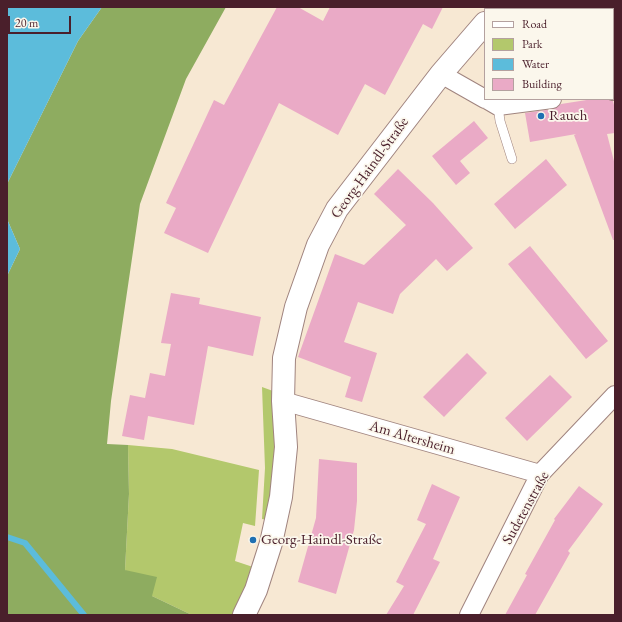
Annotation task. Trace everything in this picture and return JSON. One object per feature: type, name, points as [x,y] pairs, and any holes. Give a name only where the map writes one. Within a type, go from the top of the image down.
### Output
[{"type":"street","name":"Georg-Haindl-Straße","points":[[244,615],[256,590],[272,543],[281,497],[286,447],[283,401],[284,358],[296,306],[318,245],[337,209],[441,74],[484,23]]},
{"type":"street","points":[[441,74],[484,98]]},
{"type":"street","points":[[490,101],[521,100]]},
{"type":"street","name":"Sudetenstraße","points":[[470,615],[540,474],[615,395]]},
{"type":"street","name":"Am Altersheim","points":[[283,401],[540,474]]},
{"type":"lane","points":[[490,101],[500,121],[512,160]]},
{"type":"green space","points":[[102,7],[226,7],[186,79],[140,204],[111,401],[107,444],[128,445],[129,494],[125,570],[157,577],[152,596],[192,615],[7,615],[7,276],[20,249],[7,219],[7,184],[78,41]]},
{"type":"green space","points":[[262,387],[273,391],[278,445],[268,520],[262,519],[265,468]]},
{"type":"green space","points":[[128,445],[172,449],[259,470],[255,526],[243,523],[235,561],[253,567],[236,615],[192,615],[152,596],[125,570],[129,494]]},
{"type":"water","points":[[7,7],[102,7],[78,41],[7,184]]},
{"type":"water","points":[[7,219],[20,249],[7,276]]},
{"type":"building","points":[[277,7],[298,7],[323,21],[330,7],[443,7],[432,29],[423,24],[385,95],[365,84],[338,135],[279,103],[208,253],[164,233],[176,208],[166,203],[214,100],[224,105]]},
{"type":"building","points":[[587,100],[613,101],[615,109],[615,133],[607,134],[615,165],[615,240],[613,240],[574,135],[576,134],[530,142],[525,113],[553,109],[561,104]]},
{"type":"building","points":[[474,121],[488,138],[460,161],[470,173],[456,185],[432,156]]},
{"type":"building","points":[[546,159],[567,185],[515,229],[494,204]]},
{"type":"building","points":[[398,169],[433,203],[473,248],[447,271],[436,259],[400,294],[393,314],[358,302],[344,342],[377,353],[362,402],[345,397],[351,377],[298,357],[335,254],[364,265],[406,225],[374,194]]},
{"type":"building","points":[[530,246],[608,341],[586,359],[508,264]]},
{"type":"building","points":[[171,293],[200,298],[199,304],[261,317],[253,356],[208,346],[194,425],[148,416],[144,440],[122,436],[130,395],[145,398],[150,373],[165,376],[171,344],[161,343]]},
{"type":"building","points":[[467,353],[487,373],[444,417],[423,397]]},
{"type":"building","points":[[550,375],[572,397],[527,441],[505,418]]},
{"type":"building","points":[[319,459],[357,463],[357,501],[354,530],[336,594],[298,582],[316,518]]},
{"type":"building","points":[[432,484],[460,497],[433,559],[440,562],[413,615],[386,615],[404,586],[396,582],[426,524],[417,520]]},
{"type":"building","points":[[579,486],[603,504],[568,551],[570,553],[535,615],[505,615],[527,575],[525,574],[555,520],[554,519]]},
{"type":"waterway","points":[[7,537],[25,543],[84,615]]},
{"type":"place","name":"Rauch","points":[[541,116]]},
{"type":"place","name":"Georg-Haindl-Straße","points":[[253,540]]}]
